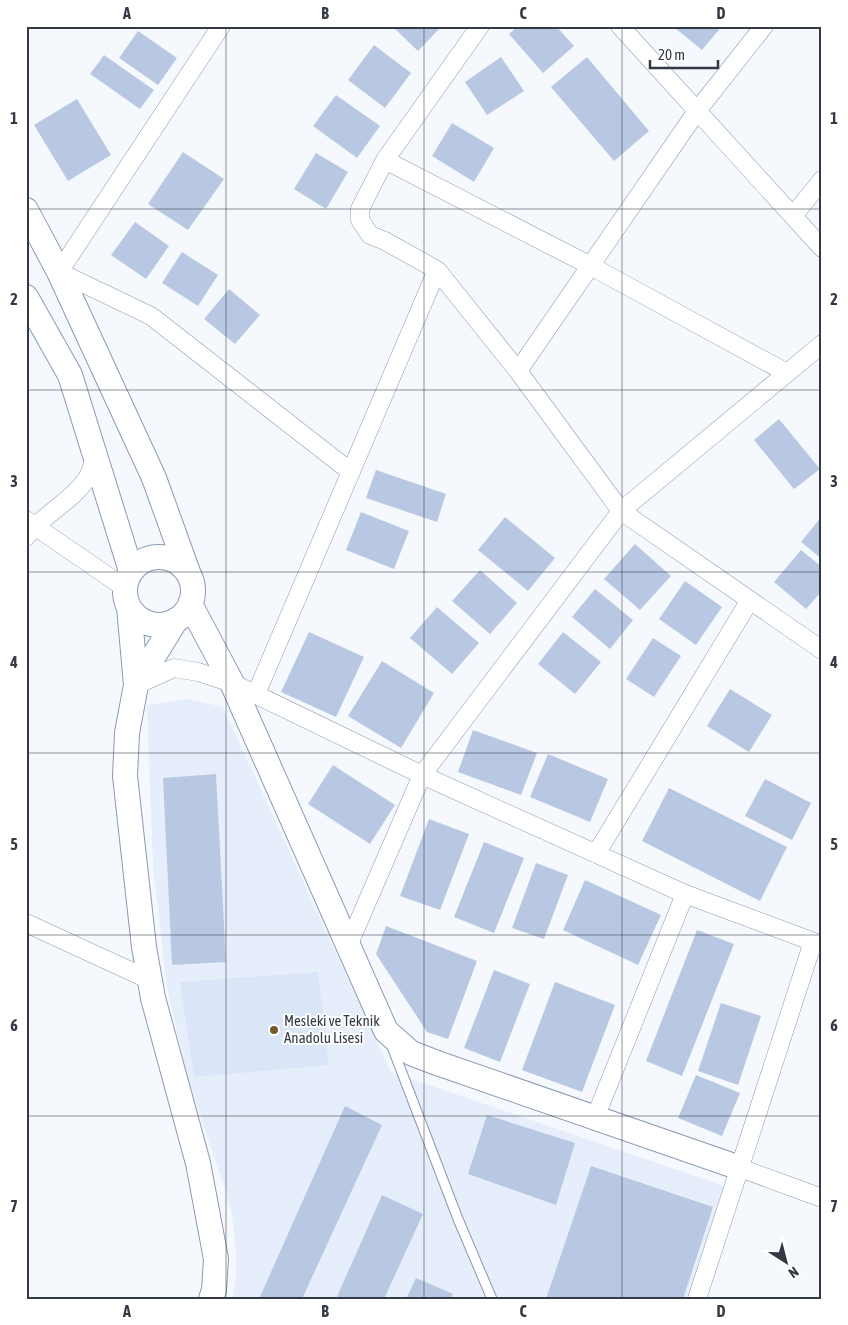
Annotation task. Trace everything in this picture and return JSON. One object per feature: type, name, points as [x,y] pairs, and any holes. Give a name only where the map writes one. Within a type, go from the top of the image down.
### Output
[{"type":"street","points":[[58,272],[221,26]]},
{"type":"street","points":[[480,26],[385,160],[360,209],[360,220],[370,235],[385,241],[437,270],[518,371],[621,511],[822,650]]},
{"type":"street","points":[[620,26],[822,248]]},
{"type":"street","points":[[518,371],[697,111],[764,26]]},
{"type":"street","points":[[385,160],[590,265],[787,373]]},
{"type":"street","points":[[793,216],[822,180]]},
{"type":"street","points":[[26,210],[58,272],[154,478],[189,575],[193,592],[183,612],[136,685]]},
{"type":"street","points":[[256,694],[437,270]]},
{"type":"street","points":[[58,272],[151,316],[351,472]]},
{"type":"street","points":[[26,298],[70,375],[96,455],[129,589],[139,619],[151,624],[164,625],[183,612]]},
{"type":"street","points":[[348,946],[422,775],[621,511],[822,344]]},
{"type":"street","points":[[96,455],[87,479],[77,492],[29,528],[129,589]]},
{"type":"street","points":[[189,575],[173,560],[158,557],[147,559],[140,563],[129,589],[136,685],[127,733],[126,776],[144,947],[153,998],[200,1173],[216,1259],[214,1290],[211,1299]]},
{"type":"street","points":[[596,854],[750,600]]},
{"type":"street","points":[[183,612],[232,683],[386,1031],[411,1053],[822,1198]]},
{"type":"street","points":[[136,685],[174,668],[198,672],[232,683],[422,775],[685,894],[817,943],[697,1299]]},
{"type":"street","points":[[595,1118],[685,894]]},
{"type":"street","points":[[26,923],[150,980]]},
{"type":"lane","points":[[386,1031],[458,1219],[492,1299]]},
{"type":"shaded area","name":"Mesleki ve Teknik Anadolu Lisesi","points":[[188,699],[223,707],[391,1072],[730,1188],[693,1299],[232,1299],[236,1278],[236,1253],[232,1214],[189,1083],[167,988],[153,868],[147,705]]},
{"type":"shaded area","points":[[318,972],[329,1065],[194,1077],[180,982]]},
{"type":"building","points":[[392,26],[442,26],[418,51]]},
{"type":"building","points":[[518,26],[556,26],[574,46],[543,73],[509,34]]},
{"type":"building","points":[[676,26],[722,26],[702,50],[675,28]]},
{"type":"building","points":[[138,31],[177,58],[158,85],[119,58]]},
{"type":"building","points":[[374,45],[411,73],[385,108],[348,80]]},
{"type":"building","points":[[104,55],[154,90],[140,109],[90,74]]},
{"type":"building","points":[[501,57],[524,91],[487,115],[465,82]]},
{"type":"building","points":[[587,57],[649,131],[614,161],[551,87]]},
{"type":"building","points":[[336,95],[380,126],[357,158],[313,126]]},
{"type":"building","points":[[77,99],[111,155],[68,181],[34,125]]},
{"type":"building","points":[[452,123],[494,148],[474,182],[432,156]]},
{"type":"building","points":[[183,152],[224,179],[188,230],[148,204]]},
{"type":"building","points":[[316,153],[348,172],[326,209],[294,189]]},
{"type":"building","points":[[135,222],[169,246],[146,279],[111,255]]},
{"type":"building","points":[[182,252],[218,275],[198,306],[162,283]]},
{"type":"building","points":[[229,289],[260,315],[235,344],[204,319]]},
{"type":"building","points":[[779,419],[820,469],[794,489],[754,440]]},
{"type":"building","points":[[376,470],[446,494],[437,522],[366,498]]},
{"type":"building","points":[[361,512],[409,531],[394,569],[346,550]]},
{"type":"building","points":[[822,516],[822,559],[801,542]]},
{"type":"building","points":[[505,517],[555,558],[528,591],[478,550]]},
{"type":"building","points":[[635,544],[671,576],[640,610],[604,579]]},
{"type":"building","points":[[801,550],[822,567],[822,591],[806,609],[774,582]]},
{"type":"building","points":[[480,570],[517,603],[490,634],[452,601]]},
{"type":"building","points":[[685,581],[722,607],[696,645],[659,619]]},
{"type":"building","points":[[595,589],[633,620],[610,649],[572,617]]},
{"type":"building","points":[[437,607],[479,643],[452,674],[410,638]]},
{"type":"building","points":[[309,632],[364,657],[336,717],[281,692]]},
{"type":"building","points":[[563,632],[601,662],[575,694],[538,664]]},
{"type":"building","points":[[653,638],[681,656],[654,697],[626,679]]},
{"type":"building","points":[[382,661],[434,693],[401,748],[348,716]]},
{"type":"building","points":[[730,689],[772,715],[749,752],[707,726]]},
{"type":"building","points":[[473,730],[537,753],[521,795],[458,772]]},
{"type":"building","points":[[548,754],[608,779],[590,822],[530,797]]},
{"type":"building","points":[[333,765],[395,805],[370,844],[308,804]]},
{"type":"building","points":[[216,774],[226,962],[172,965],[163,778]]},
{"type":"building","points":[[765,779],[811,803],[792,840],[745,816]]},
{"type":"building","points":[[669,788],[787,847],[760,901],[642,841]]},
{"type":"building","points":[[429,819],[469,834],[440,910],[400,896]]},
{"type":"building","points":[[484,842],[524,858],[494,933],[454,917]]},
{"type":"building","points":[[536,863],[568,875],[544,939],[512,928]]},
{"type":"building","points":[[585,880],[661,915],[638,965],[563,930]]},
{"type":"building","points":[[386,926],[477,961],[448,1039],[427,1032],[376,954]]},
{"type":"building","points":[[697,930],[734,944],[682,1076],[646,1061]]},
{"type":"building","points":[[494,970],[530,984],[500,1062],[464,1048]]},
{"type":"building","points":[[555,982],[615,1005],[582,1092],[522,1070]]},
{"type":"building","points":[[721,1003],[761,1016],[738,1085],[698,1071]]},
{"type":"building","points":[[696,1075],[740,1093],[722,1136],[678,1118]]},
{"type":"building","points":[[345,1106],[382,1125],[302,1299],[259,1299]]},
{"type":"building","points":[[487,1115],[575,1143],[556,1205],[468,1174]]},
{"type":"building","points":[[591,1166],[713,1207],[683,1299],[546,1299]]},
{"type":"building","points":[[382,1195],[423,1214],[384,1299],[336,1299]]},
{"type":"building","points":[[416,1278],[453,1294],[451,1299],[406,1299]]},
{"type":"place","name":"Mesleki ve Teknik Anadolu Lisesi","points":[[274,1030]]}]
